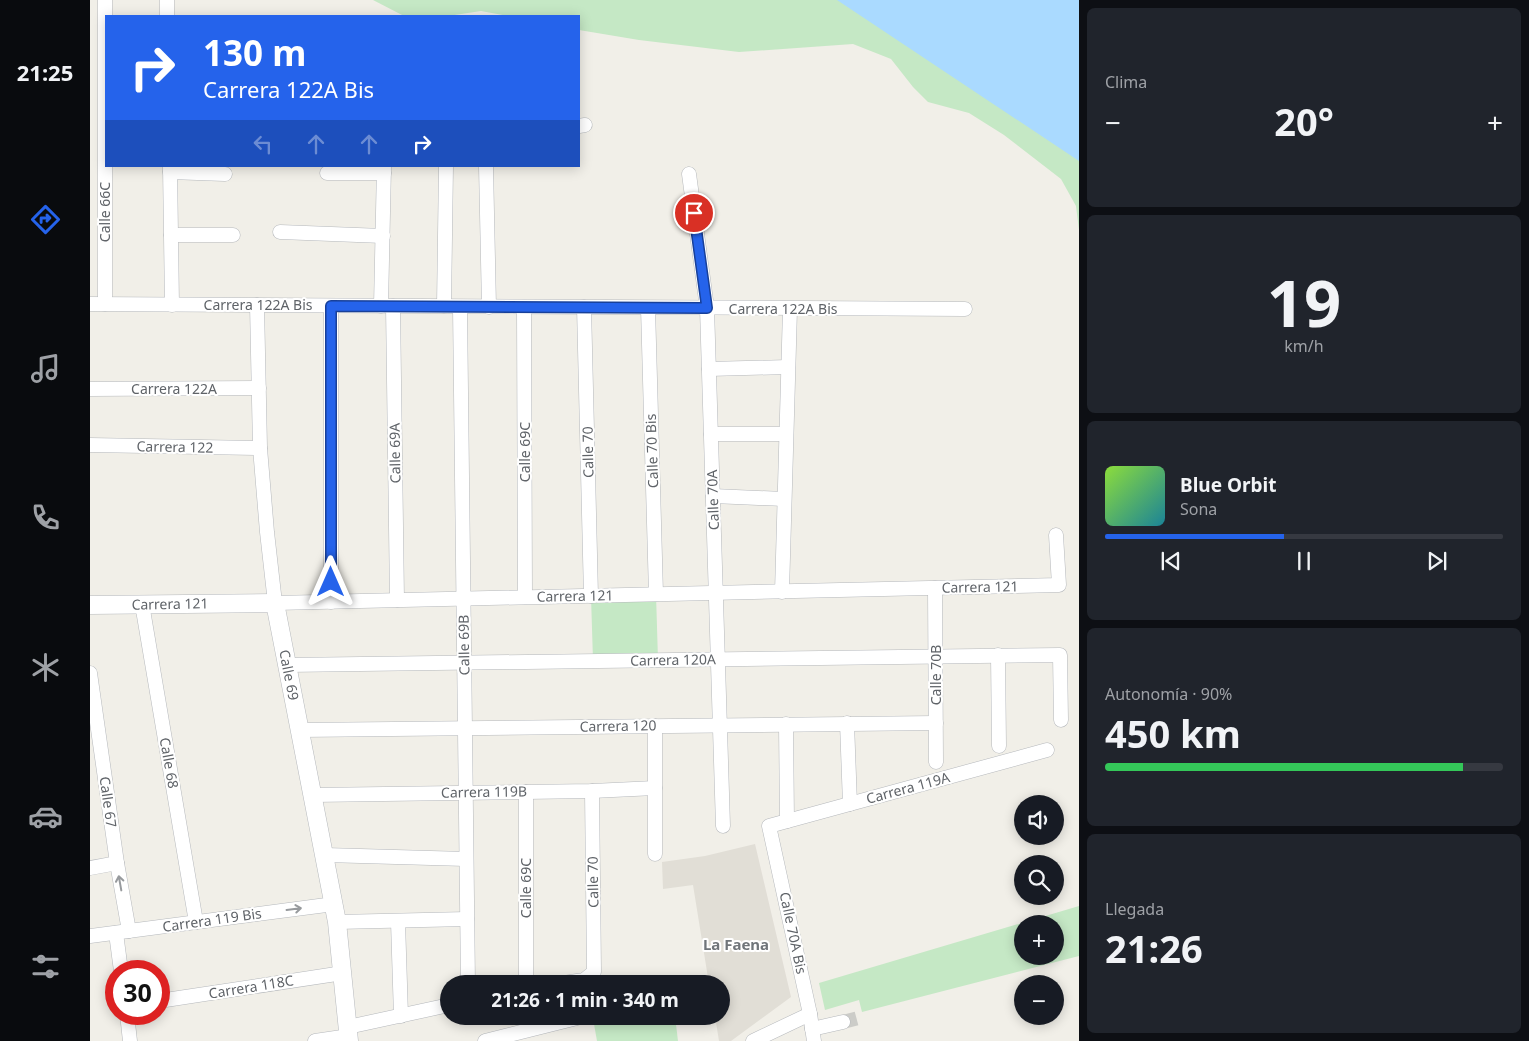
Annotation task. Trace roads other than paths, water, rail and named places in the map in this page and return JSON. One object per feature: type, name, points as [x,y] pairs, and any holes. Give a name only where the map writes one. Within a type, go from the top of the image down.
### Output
[{"type":"street","name":"Calle 66C","points":[[105,0],[105,304]]},
{"type":"street","points":[[167,0],[167,15]]},
{"type":"street","points":[[444,306],[446,167]]},
{"type":"street","points":[[486,167],[489,307]]},
{"type":"street","points":[[172,305],[170,169],[225,174]]},
{"type":"street","points":[[327,173],[384,169]]},
{"type":"street","name":"Calle 69A","points":[[384,169],[383,236],[397,600]]},
{"type":"street","name":"Calle 70A","points":[[689,174],[707,308],[723,826]]},
{"type":"street","points":[[280,232],[383,236]]},
{"type":"street","points":[[171,235],[234,235]]},
{"type":"street","name":"Carrera 122A Bis","points":[[90,304],[965,310]]},
{"type":"street","name":"Calle 69","points":[[257,305],[260,448],[275,603],[338,922],[349,1035]]},
{"type":"street","points":[[331,306],[331,602]]},
{"type":"street","name":"Calle 69B","points":[[460,307],[468,975]]},
{"type":"street","name":"Calle 69C","points":[[524,307],[525,597]]},
{"type":"street","name":"Calle 70","points":[[584,307],[591,596]]},
{"type":"street","name":"Calle 70 Bis","points":[[648,308],[656,594]]},
{"type":"street","points":[[782,592],[790,309]]},
{"type":"street","points":[[709,369],[788,367]]},
{"type":"street","name":"Carrera 122A","points":[[90,389],[259,388]]},
{"type":"street","points":[[711,434],[786,434]]},
{"type":"street","name":"Carrera 122","points":[[90,446],[260,448]]},
{"type":"street","points":[[713,496],[784,499]]},
{"type":"street","name":"Carrera 121","points":[[90,605],[331,602],[1059,585],[1056,534]]},
{"type":"street","name":"Calle 70B","points":[[935,588],[936,762]]},
{"type":"street","name":"Calle 68","points":[[142,604],[196,922]]},
{"type":"street","points":[[998,655],[1000,746]]},
{"type":"street","name":"Carrera 120A","points":[[287,665],[1060,655],[1062,720]]},
{"type":"street","name":"Calle 67","points":[[90,673],[117,863],[122,932],[121,960]]},
{"type":"street","name":"Carrera 120","points":[[300,730],[936,722]]},
{"type":"street","points":[[786,724],[787,821]]},
{"type":"street","points":[[847,724],[850,804]]},
{"type":"street","points":[[655,726],[655,854]]},
{"type":"street","name":"Carrera 119A","points":[[769,826],[1047,750]]},
{"type":"street","name":"Carrera 119B","points":[[313,795],[592,791],[655,788]]},
{"type":"street","name":"Calle 70","points":[[590,975],[594,972],[592,791]]},
{"type":"street","name":"Calle 69C","points":[[526,792],[526,975]]},
{"type":"street","name":"Calle 70A Bis","points":[[769,826],[813,1035]]},
{"type":"street","points":[[325,855],[466,859]]},
{"type":"street","points":[[90,868],[117,863]]},
{"type":"street","name":"Carrera 119 Bis","points":[[90,936],[334,904]]},
{"type":"street","points":[[338,922],[467,919]]},
{"type":"street","points":[[398,922],[401,1016]]},
{"type":"street","name":"Carrera 118C","points":[[170,999],[343,973]]},
{"type":"street","points":[[315,1041],[349,1035],[401,1016],[440,1008]]},
{"type":"street","points":[[753,1041],[810,1014]]},
{"type":"street","points":[[813,1035],[843,1022]]},
{"type":"street","points":[[128,1025],[130,1041]]},
{"type":"street","points":[[485,1041],[549,1025]]},
{"type":"water","points":[[837,0],[1079,0],[1079,161]]},
{"type":"tunnel","points":[[843,1022],[858,1018]]},
{"type":"district","name":"La Faena","points":[[736,945]]}]
